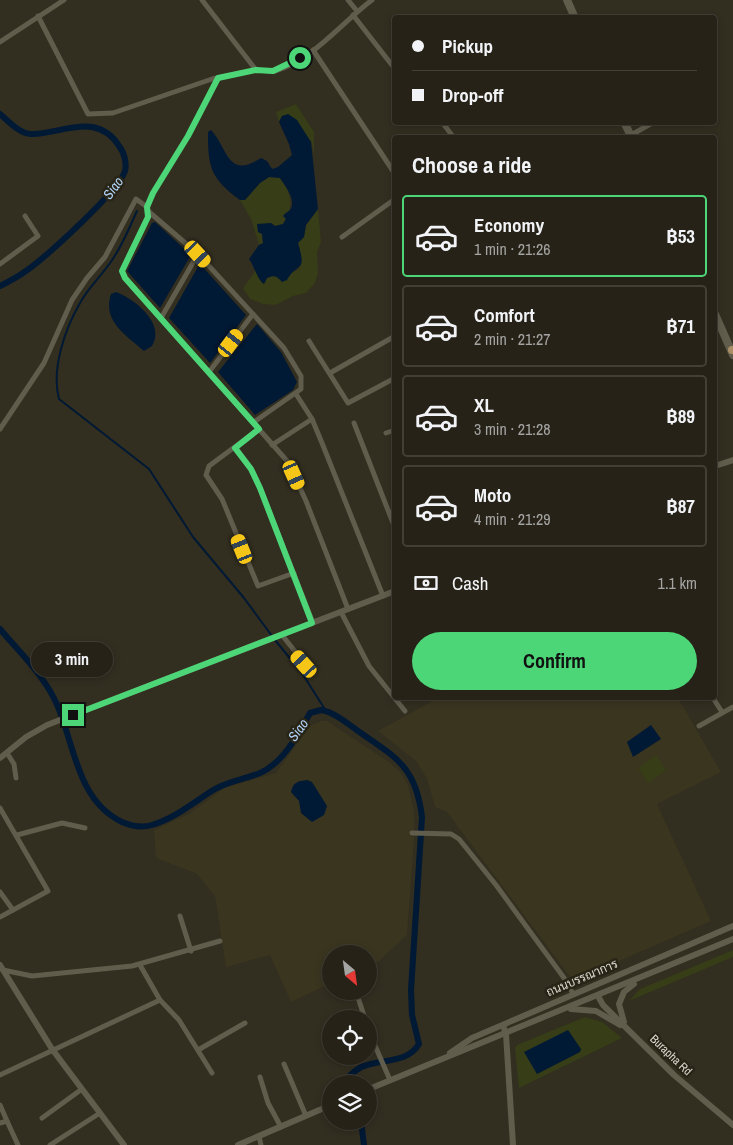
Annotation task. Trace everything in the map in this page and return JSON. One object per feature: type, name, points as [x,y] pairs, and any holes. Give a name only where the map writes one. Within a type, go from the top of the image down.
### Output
[{"type":"main road","points":[[567,0],[574,15]]},
{"type":"main road","points":[[717,318],[733,351]]},
{"type":"street","points":[[0,42],[64,0]]},
{"type":"street","points":[[202,0],[256,70]]},
{"type":"street","points":[[348,0],[355,13],[392,64]]},
{"type":"street","points":[[38,16],[88,114],[113,112],[218,78],[256,70],[273,71],[287,66],[313,50],[372,0]]},
{"type":"street","points":[[313,50],[392,169]]},
{"type":"street","points":[[218,78],[188,136],[167,167],[147,207],[145,223],[122,271],[288,462],[344,611],[369,666],[392,695]]},
{"type":"street","points":[[633,135],[649,125]]},
{"type":"street","points":[[0,429],[44,363],[72,300],[105,257],[136,199],[198,254],[284,348],[301,376],[302,384],[296,394],[254,422]]},
{"type":"street","points":[[342,237],[392,201]]},
{"type":"street","points":[[0,264],[38,236],[25,216]]},
{"type":"street","points":[[161,318],[198,254]]},
{"type":"street","points":[[209,372],[253,314]]},
{"type":"street","points":[[330,373],[392,338]]},
{"type":"street","points":[[309,341],[348,403],[392,380]]},
{"type":"street","points":[[296,394],[312,419],[383,596]]},
{"type":"street","points":[[272,445],[312,419]]},
{"type":"street","points":[[354,423],[392,520]]},
{"type":"street","points":[[259,429],[209,466],[205,472],[222,499],[255,582],[260,587],[294,573]]},
{"type":"street","points":[[386,433],[392,431]]},
{"type":"street","points":[[235,448],[251,469],[260,488],[312,623]]},
{"type":"street","points":[[717,465],[733,460]]},
{"type":"street","points":[[0,758],[26,737],[47,725],[383,596],[392,594]]},
{"type":"street","points":[[280,636],[309,669]]},
{"type":"street","points":[[396,700],[405,711]]},
{"type":"street","points":[[714,700],[722,712]]},
{"type":"street","points":[[699,726],[733,707]]},
{"type":"street","points":[[7,752],[14,764],[16,778]]},
{"type":"street","points":[[0,808],[2,818],[17,835],[48,891],[0,917]]},
{"type":"street","points":[[17,835],[62,824],[85,828]]},
{"type":"street","points":[[412,833],[451,834],[459,839],[496,884],[567,982],[573,994]]},
{"type":"street","points":[[0,892],[13,910]]},
{"type":"street","points":[[180,916],[191,951]]},
{"type":"street","name":"ถนนบรรณาการ","points":[[443,1058],[472,1038],[733,926]]},
{"type":"street","name":"ถนนบรรณาการ","points":[[377,1086],[733,940]]},
{"type":"street","points":[[1,968],[32,976],[140,964],[191,951],[220,941]]},
{"type":"street","points":[[660,957],[665,968]]},
{"type":"street","points":[[140,964],[160,1000],[179,1020],[212,1073]]},
{"type":"street","points":[[1,968],[52,1049],[124,1145]]},
{"type":"street","points":[[629,1031],[621,1017],[619,1004],[624,992],[645,976]]},
{"type":"street","points":[[594,986],[598,996]]},
{"type":"street","name":"Burapha Rd","points":[[598,996],[603,1004],[629,1031],[681,1081],[733,1126]]},
{"type":"street","points":[[0,1075],[160,1000]]},
{"type":"street","points":[[566,1009],[580,1008],[596,1011],[629,1031]]},
{"type":"street","points":[[198,1050],[245,1022]]},
{"type":"street","points":[[502,1025],[506,1034],[513,1145]]},
{"type":"street","points":[[377,1050],[390,1080]]},
{"type":"street","points":[[284,1064],[306,1116]]},
{"type":"street","points":[[260,1077],[268,1102],[281,1127]]},
{"type":"street","points":[[42,1118],[82,1089]]},
{"type":"street","points":[[0,1104],[18,1145]]},
{"type":"street","points":[[238,1145],[322,1109]]},
{"type":"street","points":[[50,1145],[100,1113]]},
{"type":"street","points":[[0,1123],[7,1121]]},
{"type":"street","points":[[259,1136],[261,1145]]},
{"type":"shaded area","points":[[434,700],[679,700],[721,772],[657,804],[711,921],[573,981],[447,812],[435,807],[427,779],[416,761],[378,731]]},
{"type":"shaded area","points":[[321,721],[327,721],[389,762],[401,773],[408,785],[414,811],[414,839],[407,935],[378,962],[378,945],[322,945],[322,987],[291,1002],[270,955],[226,967],[215,896],[197,874],[156,858],[154,830],[189,814],[224,788],[276,773],[310,726]]},
{"type":"green space","points":[[296,104],[314,132],[314,154],[311,141],[282,116],[279,122],[276,112]]},
{"type":"green space","points":[[269,177],[280,178],[289,195],[290,206],[287,218],[283,224],[275,226],[271,223],[266,225],[262,234],[263,244],[259,245],[251,219],[240,200],[245,200],[260,183]]},
{"type":"green space","points":[[318,209],[321,242],[317,252],[318,273],[315,283],[306,293],[293,296],[276,305],[263,304],[250,299],[243,288],[256,270],[264,284],[267,278],[290,273],[299,268],[301,255],[298,243],[304,237],[306,225]]},
{"type":"green space","points":[[656,755],[666,770],[648,783],[638,768]]},
{"type":"green space","points":[[733,950],[733,957],[629,1001],[640,989]]},
{"type":"green space","points":[[585,1017],[602,1022],[622,1038],[519,1088],[515,1048],[517,1045]]},
{"type":"water","points":[[288,114],[297,120],[311,142],[318,209],[306,225],[304,237],[298,243],[302,259],[300,266],[287,280],[282,282],[277,277],[272,277],[267,278],[264,284],[249,259],[259,245],[263,243],[262,234],[258,232],[257,224],[271,223],[275,226],[283,224],[286,219],[283,216],[292,206],[291,198],[280,178],[269,177],[260,183],[245,200],[240,200],[222,185],[213,171],[210,163],[208,132],[211,130],[217,137],[225,153],[235,164],[250,164],[261,158],[267,161],[272,169],[278,167],[292,155],[279,122],[282,116]]},
{"type":"water","points":[[155,222],[191,255],[160,308],[127,271],[152,223]]},
{"type":"water","points":[[199,265],[246,315],[210,363],[169,318]]},
{"type":"water","points":[[116,292],[132,300],[152,321],[155,329],[155,338],[152,346],[144,351],[117,327],[113,320],[109,304],[111,294]]},
{"type":"water","points":[[257,324],[281,352],[297,382],[293,390],[255,415],[218,372]]},
{"type":"water","points":[[651,725],[661,739],[633,757],[627,742]]},
{"type":"water","points":[[307,780],[312,782],[327,806],[324,815],[312,822],[301,813],[299,801],[291,792],[296,783]]},
{"type":"water","points":[[568,1030],[581,1049],[580,1052],[537,1074],[524,1052]]},
{"type":"waterway","name":"Siao","points":[[0,114],[14,127],[31,134],[84,126],[100,129],[117,142],[124,154],[126,165],[120,181],[79,225],[33,266],[18,277],[0,286]]},
{"type":"waterway","points":[[137,211],[118,251],[83,298],[69,325],[58,362],[57,387],[59,399],[149,469],[193,537],[244,598],[272,636]]},
{"type":"waterway","name":"Siao","points":[[0,629],[32,666],[53,696],[87,787],[107,813],[122,822],[137,826],[152,825],[182,811],[216,788],[260,773],[276,762],[289,748],[310,713],[321,710],[345,721],[384,749],[402,765],[415,786],[422,817],[411,990],[412,1015],[419,1044],[414,1050],[402,1057],[359,1068],[351,1075]]},
{"type":"waterway","points":[[275,640],[302,673],[326,711]]},
{"type":"waterway","name":"Siao","points":[[362,1130],[364,1145]]},
{"type":"route","points":[[73,715],[312,623],[260,488],[251,469],[235,448],[259,429],[125,278],[122,271],[148,217],[147,207],[153,193],[167,167],[188,136],[218,78],[256,70],[273,71],[287,66],[300,58]]}]
